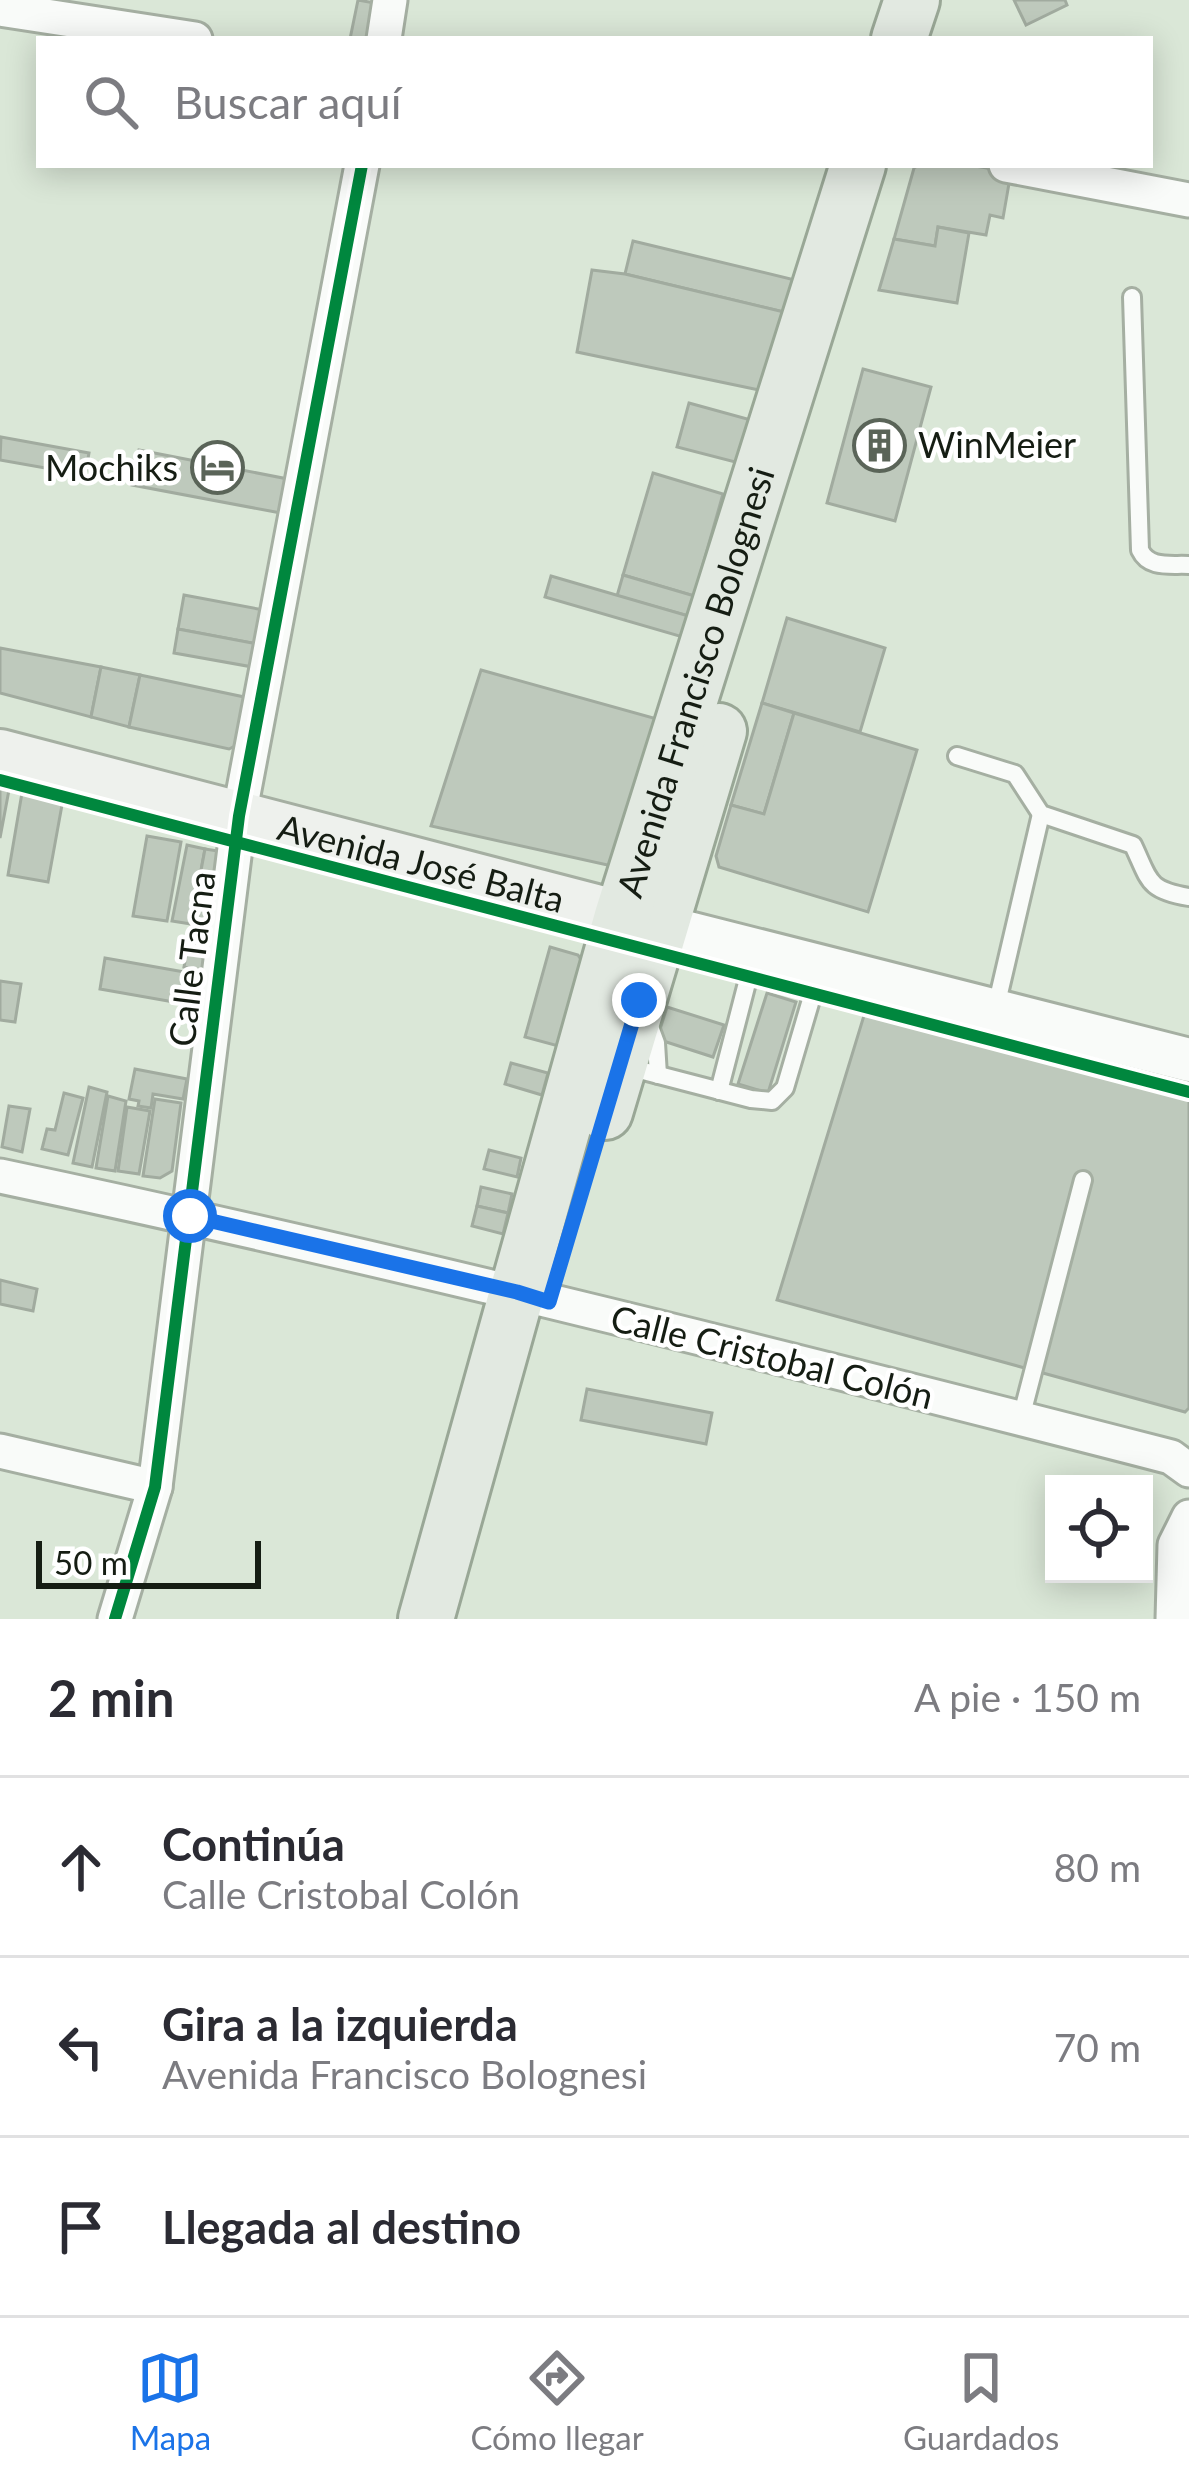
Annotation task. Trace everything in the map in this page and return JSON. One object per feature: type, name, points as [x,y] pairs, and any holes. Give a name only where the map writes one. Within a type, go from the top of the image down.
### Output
[{"type":"main road","points":[[900,36],[912,0]]},
{"type":"main road","points":[[927,36],[938,0]]},
{"type":"main road","name":"Avenida Francisco Bolognesi","points":[[426,1619],[533,1297],[857,168]]},
{"type":"main road","name":"Avenida Francisco Bolognesi","points":[[457,1619],[533,1297],[639,1070],[642,921],[885,168]]},
{"type":"main road","name":"Avenida José Balta","points":[[0,754],[642,921]]},
{"type":"street","points":[[384,36],[390,0]]},
{"type":"street","points":[[0,9],[176,36]]},
{"type":"street","name":"Calle Tacna","points":[[115,1619],[155,1486],[239,816],[361,168]]},
{"type":"street","points":[[1022,168],[1189,200]]},
{"type":"street","name":"Avenida José Balta","points":[[642,921],[1189,1060]]},
{"type":"street","name":"Calle Cristobal Colón","points":[[0,1176],[533,1297],[1171,1457],[1189,1470]]},
{"type":"street","points":[[0,1451],[155,1486]]},
{"type":"street","points":[[1173,1619],[1175,1545],[1189,1517]]},
{"type":"lane","points":[[1132,297],[1140,550],[1154,564],[1189,565]]},
{"type":"lane","points":[[957,756],[1015,774],[1041,814],[1133,845],[1152,885],[1162,893],[1189,897]]},
{"type":"lane","points":[[995,1011],[1041,814]]},
{"type":"lane","points":[[719,1091],[756,950]]},
{"type":"lane","points":[[639,1070],[772,1101],[785,1088],[818,966]]},
{"type":"lane","points":[[1022,1418],[1083,1180]]},
{"type":"building","points":[[358,0],[380,4],[371,36],[351,36]]},
{"type":"building","points":[[1014,0],[1065,0],[1067,5],[1026,25]]},
{"type":"building","points":[[914,168],[1011,172],[1003,218],[990,215],[986,235],[938,227],[935,246],[894,239]]},
{"type":"building","points":[[938,227],[969,233],[957,303],[879,290],[894,239],[935,246]]},
{"type":"building","points":[[633,241],[795,280],[784,312],[625,274]]},
{"type":"building","points":[[592,270],[784,312],[759,390],[577,352]]},
{"type":"building","name":"WinMeier","points":[[863,369],[931,387],[895,521],[827,503]]},
{"type":"building","points":[[689,403],[751,420],[739,463],[677,447]]},
{"type":"building","points":[[1,437],[89,453],[85,475],[0,460]]},
{"type":"building","points":[[139,450],[293,480],[286,514],[132,485]]},
{"type":"building","points":[[653,473],[723,494],[694,596],[623,575]]},
{"type":"building","points":[[623,575],[698,597],[692,617],[617,596]]},
{"type":"building","points":[[551,576],[692,617],[686,638],[545,597]]},
{"type":"building","points":[[184,595],[269,611],[263,645],[178,629]]},
{"type":"building","points":[[787,618],[885,648],[860,732],[762,703]]},
{"type":"building","points":[[178,629],[263,645],[258,668],[174,653]]},
{"type":"building","points":[[0,648],[101,667],[91,717],[0,693]]},
{"type":"building","points":[[101,667],[140,675],[129,727],[91,717]]},
{"type":"building","points":[[481,670],[657,719],[612,866],[431,826]]},
{"type":"building","points":[[140,675],[249,698],[239,744],[229,749],[129,727]]},
{"type":"building","points":[[762,703],[794,713],[764,814],[731,805]]},
{"type":"building","points":[[794,713],[917,750],[868,912],[719,867],[716,856],[731,805],[764,814]]},
{"type":"building","points":[[0,772],[12,774],[0,838]]},
{"type":"building","points":[[23,787],[64,794],[48,882],[8,875]]},
{"type":"building","points":[[147,836],[181,842],[167,921],[133,916]]},
{"type":"building","points":[[187,845],[205,849],[191,924],[172,921]]},
{"type":"building","points":[[205,849],[218,851],[216,929],[191,924]]},
{"type":"building","points":[[191,929],[215,933],[208,971],[184,967]]},
{"type":"building","points":[[550,947],[578,955],[585,966],[562,1047],[525,1037]]},
{"type":"building","points":[[105,958],[207,976],[202,1007],[100,989]]},
{"type":"building","points":[[0,981],[21,984],[15,1022],[0,1020]]},
{"type":"building","points":[[767,993],[796,1002],[768,1093],[738,1084]]},
{"type":"building","points":[[667,1007],[724,1025],[713,1057],[657,1039]]},
{"type":"building","points":[[866,1009],[1189,1094],[1189,1408],[1185,1412],[777,1300]]},
{"type":"building","points":[[511,1063],[548,1073],[542,1095],[505,1084]]},
{"type":"building","points":[[135,1069],[187,1079],[183,1099],[153,1094],[151,1108],[138,1106],[139,1101],[129,1099]]},
{"type":"building","points":[[89,1087],[107,1092],[92,1167],[73,1163]]},
{"type":"building","points":[[64,1093],[83,1098],[68,1155],[42,1149],[47,1129],[55,1130]]},
{"type":"building","points":[[108,1096],[126,1101],[115,1171],[96,1168]]},
{"type":"building","points":[[155,1099],[181,1103],[172,1171],[160,1178],[143,1176]]},
{"type":"building","points":[[9,1106],[30,1109],[22,1152],[2,1147]]},
{"type":"building","points":[[127,1107],[150,1111],[139,1174],[118,1171]]},
{"type":"building","points":[[489,1150],[521,1158],[517,1177],[484,1169]]},
{"type":"building","points":[[481,1187],[512,1194],[508,1213],[477,1206]]},
{"type":"building","points":[[477,1206],[508,1213],[503,1234],[472,1226]]},
{"type":"building","points":[[0,1280],[37,1289],[33,1311],[0,1304]]},
{"type":"building","points":[[587,1389],[712,1413],[706,1444],[581,1420]]},
{"type":"cycle path","points":[[115,1619],[155,1487],[239,816],[361,168]]},
{"type":"cycle path","points":[[0,780],[1189,1092]]},
{"type":"place","name":"WinMeier","points":[[879,445]]},
{"type":"place","name":"Mochiks","points":[[217,468]]},
{"type":"route","points":[[190,1216],[549,1302],[639,1000]]}]
